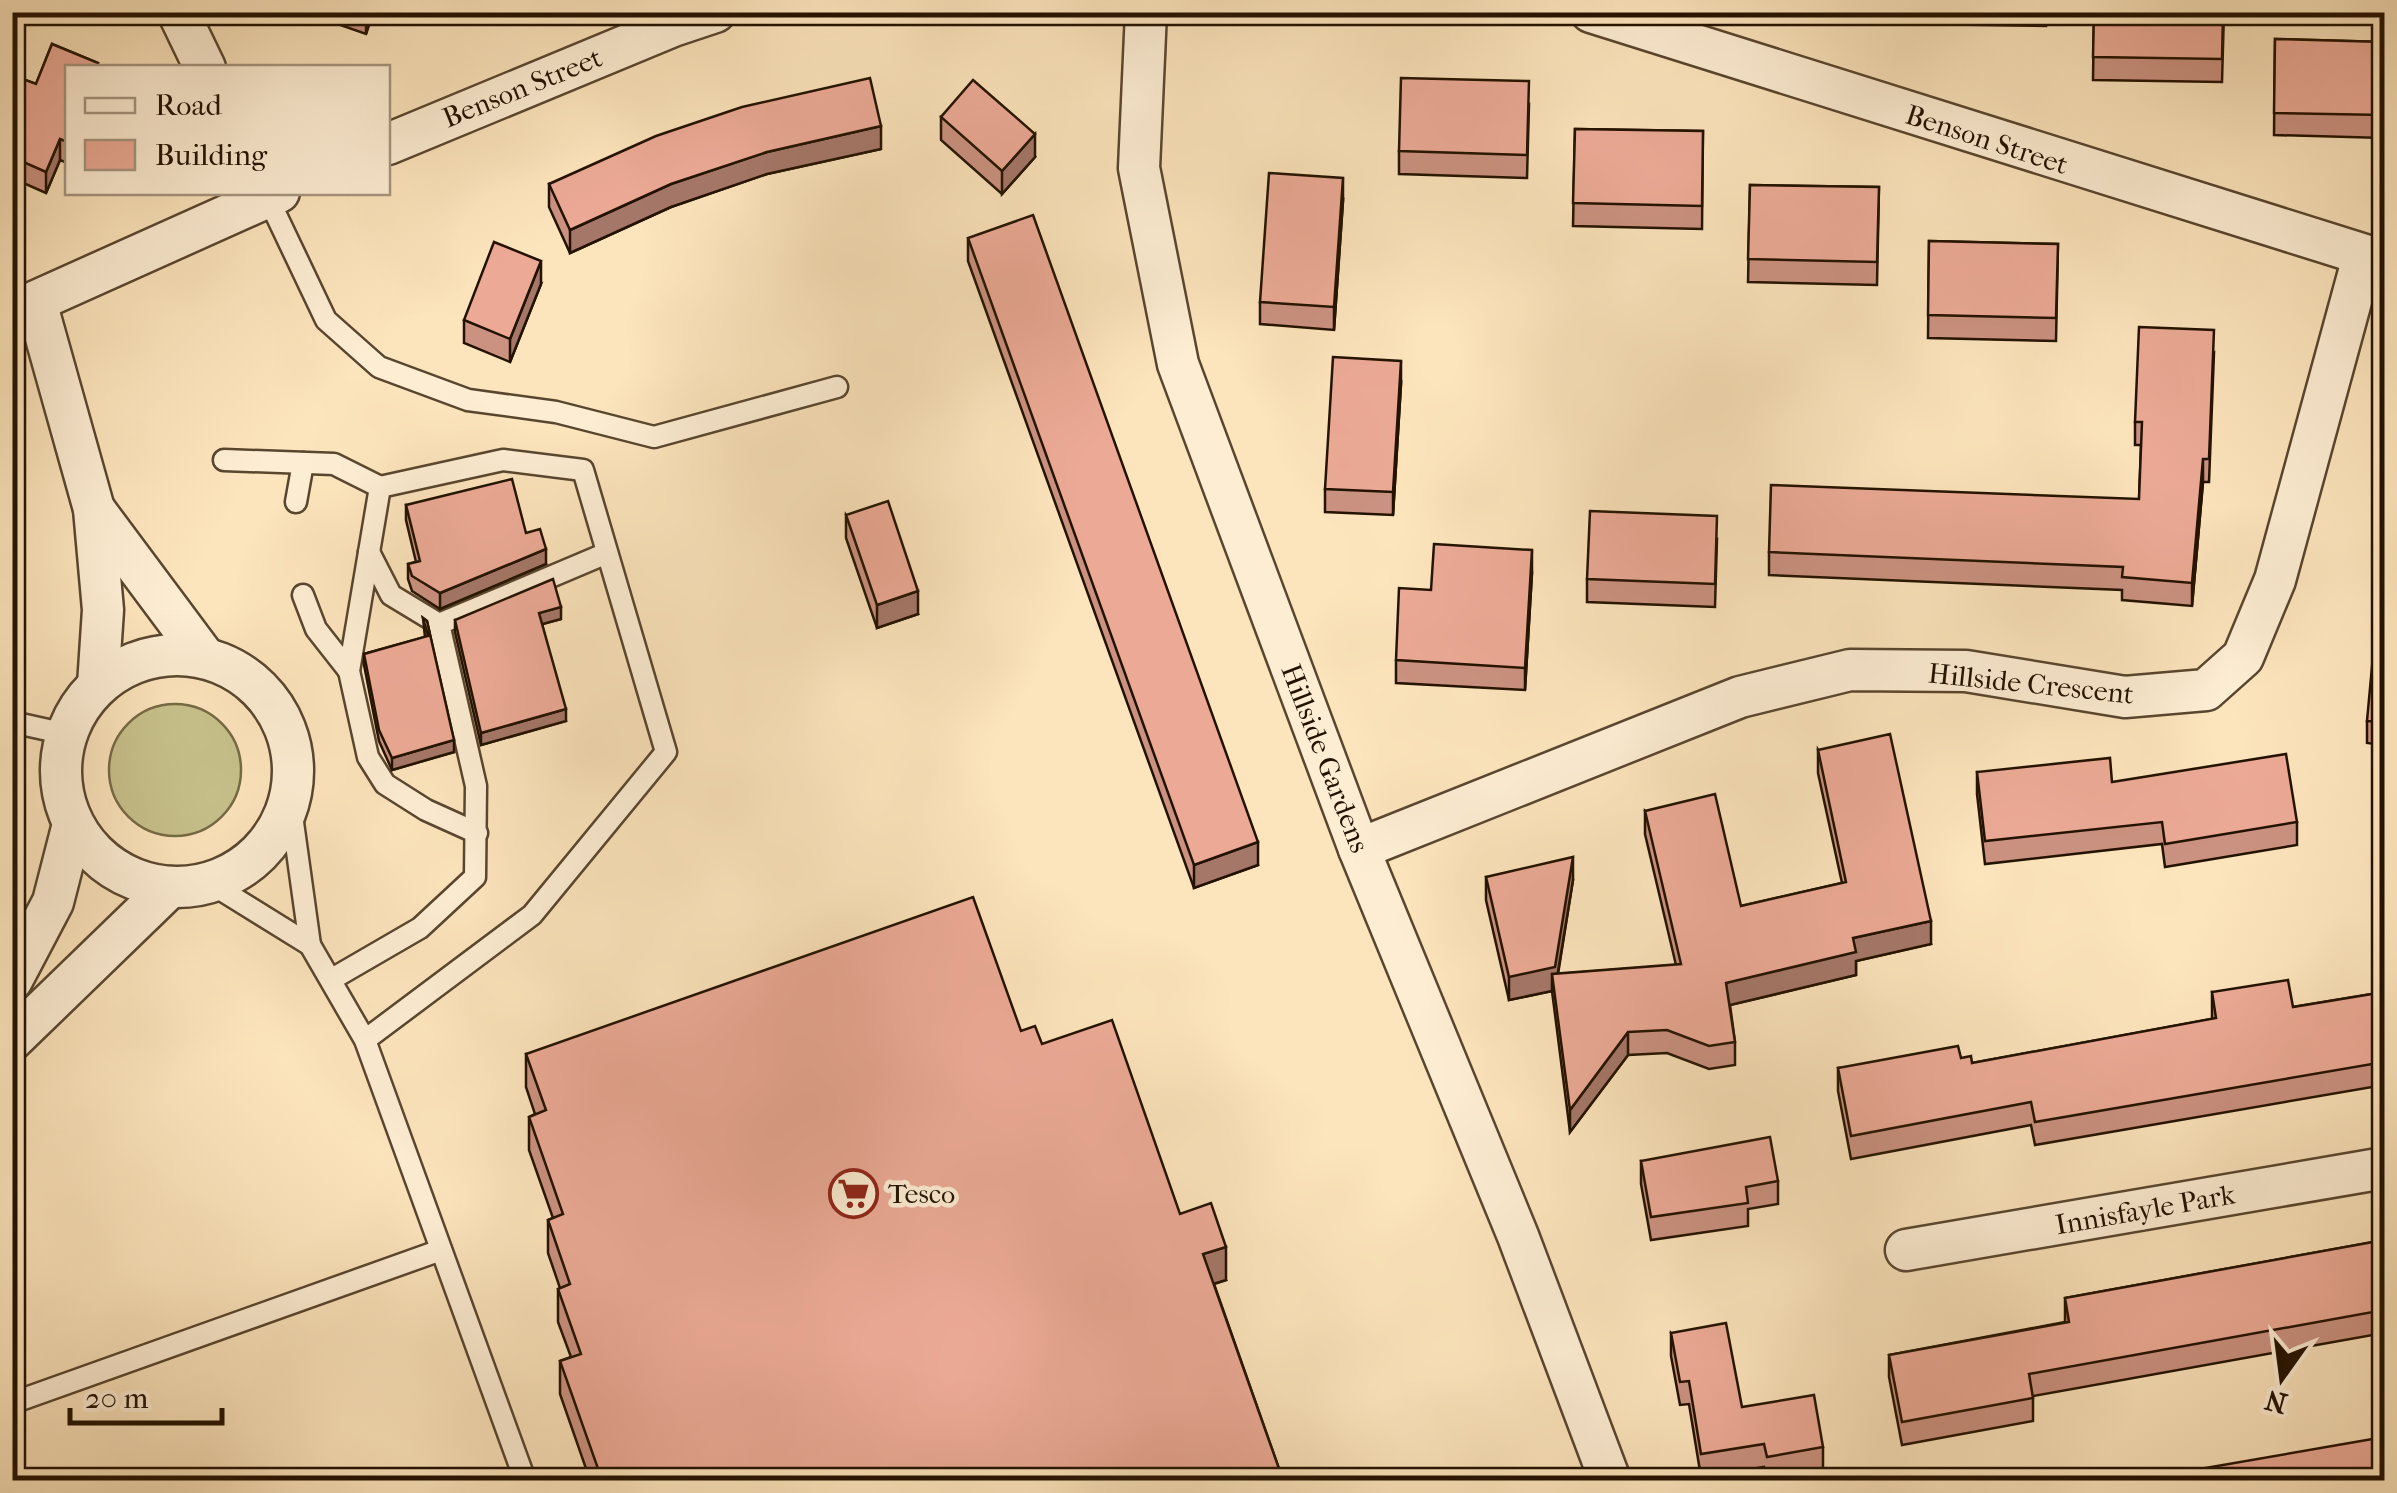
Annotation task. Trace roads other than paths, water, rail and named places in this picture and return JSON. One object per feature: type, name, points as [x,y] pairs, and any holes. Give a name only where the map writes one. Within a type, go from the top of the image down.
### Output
[{"type":"street","points":[[178,12],[204,65]]},
{"type":"street","name":"Benson Street","points":[[390,143],[672,26],[715,12]]},
{"type":"street","name":"Hillside Gardens","points":[[1146,12],[1139,168],[1178,364],[1360,849],[1518,1236],[1610,1480]]},
{"type":"street","name":"Benson Street","points":[[1591,12],[2374,259]]},
{"type":"street","points":[[98,685],[103,610],[94,509],[24,307],[269,195]]},
{"type":"street","name":"Hillside Crescent","points":[[1360,849],[1740,697],[1850,670],[1966,671],[2126,697],[2206,690],[2243,657],[2275,580],[2374,259]]},
{"type":"street","points":[[94,509],[205,658]]},
{"type":"street","points":[[12,1040],[190,885],[246,866],[274,837],[290,801],[294,764],[286,728],[267,697],[239,672],[205,658],[177,654],[148,658],[122,668],[98,685],[79,707],[66,734],[60,764],[63,795],[73,824],[98,856],[131,878],[190,885]]},
{"type":"street","points":[[12,980],[53,902],[73,824]]},
{"type":"street","name":"Innisfayle Park","points":[[1906,1250],[2384,1168]]},
{"type":"lane","points":[[271,195],[326,320],[379,367],[468,400],[556,412],[654,436],[836,387]]},
{"type":"lane","points":[[224,460],[334,464],[380,487],[504,460],[582,470],[666,752],[532,915],[365,1040]]},
{"type":"lane","points":[[296,502],[304,462]]},
{"type":"lane","points":[[380,487],[349,671],[368,757],[385,784],[426,810],[477,834]]},
{"type":"lane","points":[[332,979],[420,928],[475,878],[476,786],[438,624],[391,595],[369,551]]},
{"type":"lane","points":[[438,624],[607,553]]},
{"type":"lane","points":[[304,595],[316,630],[349,671]]},
{"type":"lane","points":[[12,722],[66,734]]},
{"type":"lane","points":[[290,801],[310,946],[365,1040],[525,1480]]},
{"type":"lane","points":[[190,885],[310,946]]},
{"type":"lane","points":[[12,1402],[441,1250]]},
{"type":"place","name":"Tesco","points":[[853,1193]]}]
